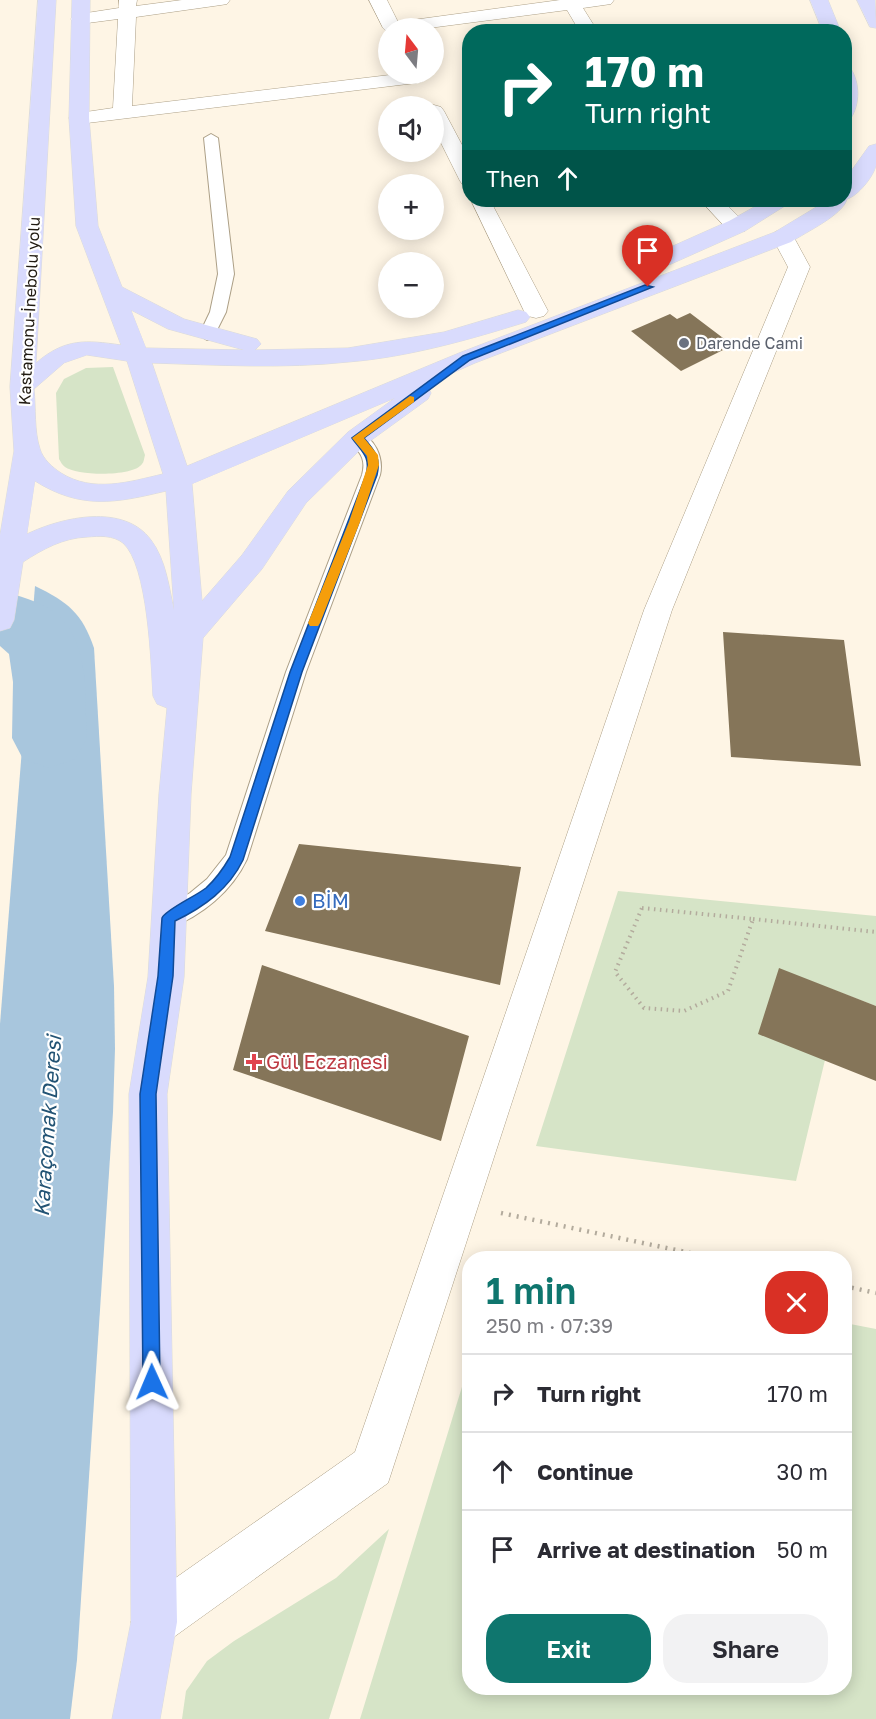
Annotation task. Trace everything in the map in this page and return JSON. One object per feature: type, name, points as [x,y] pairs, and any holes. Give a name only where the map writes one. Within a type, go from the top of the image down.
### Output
[{"type":"main road","name":"Kastamonu-İnebolu yolu","points":[[0,620],[27,451],[22,387],[48,0]]},
{"type":"main road","points":[[819,0],[829,24]]},
{"type":"main road","points":[[866,0],[876,23]]},
{"type":"main road","points":[[81,10],[79,118],[87,226],[137,355],[178,479],[185,550],[189,635],[175,794],[166,976],[148,1094],[154,1622],[136,1719]]},
{"type":"main road","points":[[852,185],[876,150]]},
{"type":"main road","points":[[22,387],[57,358],[85,346],[137,355],[225,358],[348,355],[447,339],[536,311],[737,226],[769,207]]},
{"type":"main road","points":[[27,451],[42,473],[61,485],[87,493],[119,493],[178,479],[276,440],[467,358],[783,237],[830,207]]},
{"type":"main road","points":[[110,290],[176,324],[207,335],[297,356]]},
{"type":"main road","points":[[189,635],[252,562],[297,497],[357,438],[467,358]]},
{"type":"main road","points":[[12,556],[40,538],[86,527],[117,528],[134,537],[147,554],[163,634],[175,794]]},
{"type":"street","points":[[81,10],[221,0]]},
{"type":"street","points":[[378,0],[387,18]]},
{"type":"street","points":[[444,20],[570,2],[606,0]]},
{"type":"street","points":[[570,2],[584,24]]},
{"type":"street","points":[[122,113],[128,6]]},
{"type":"street","points":[[79,118],[378,80]]},
{"type":"street","points":[[444,130],[462,165]]},
{"type":"street","points":[[483,207],[536,311]]},
{"type":"street","points":[[717,207],[737,226]]},
{"type":"street","points":[[154,1622],[372,1467],[658,610],[799,267],[783,237]]},
{"type":"lane","points":[[207,335],[218,312],[226,274],[211,138]]},
{"type":"lane","points":[[169,918],[210,893],[225,877],[236,860],[296,672],[374,465],[372,455],[357,438]]},
{"type":"path","points":[[753,919],[728,991],[684,1011],[644,1008],[615,972],[642,908],[753,919],[876,932]]},
{"type":"path","points":[[459,1204],[681,1251]]},
{"type":"path","points":[[852,1288],[876,1293]]},
{"type":"green space","points":[[113,367],[145,455],[143,462],[137,468],[117,473],[71,470],[59,459],[56,393],[64,379],[86,368]]},
{"type":"green space","points":[[618,891],[876,916],[876,1006],[779,969],[825,1060],[796,1181],[536,1146]]},
{"type":"green space","points":[[852,1324],[876,1329],[876,1719],[360,1719],[462,1387],[462,1695],[852,1695]]},
{"type":"green space","points":[[389,1529],[329,1719],[182,1719],[186,1691],[207,1661],[234,1641],[336,1578]]},
{"type":"water","points":[[35,586],[65,603],[79,617],[94,648],[114,986],[115,1049],[113,1112],[77,1660],[70,1719],[0,1719],[0,1024]]},
{"type":"building","name":"Darende Cami","points":[[690,313],[727,341],[717,346],[723,350],[681,371],[631,331],[670,314],[677,319]]},
{"type":"building","points":[[723,632],[844,640],[861,766],[731,757]]},
{"type":"building","points":[[299,844],[521,867],[500,985],[265,931]]},
{"type":"building","points":[[262,965],[469,1036],[441,1141],[233,1070]]},
{"type":"building","points":[[779,968],[876,1006],[876,1081],[758,1034]]},
{"type":"waterway","name":"Karaçomak Deresi","points":[[0,616],[33,634],[45,654],[49,682],[49,738]]},
{"type":"slow traffic","points":[[314,623],[355,522],[374,465],[367,446],[357,438],[410,400]]},
{"type":"place","name":"Darende Cami","points":[[684,343]]},
{"type":"place","name":"BİM","points":[[300,901]]},
{"type":"place","name":"Gül Eczanesi","points":[[254,1062]]},
{"type":"route","points":[[152,1382],[148,1094],[166,976],[169,918],[210,893],[225,877],[236,860],[296,672],[325,593],[355,522],[374,465],[367,446],[357,438],[467,358],[648,287]]}]
